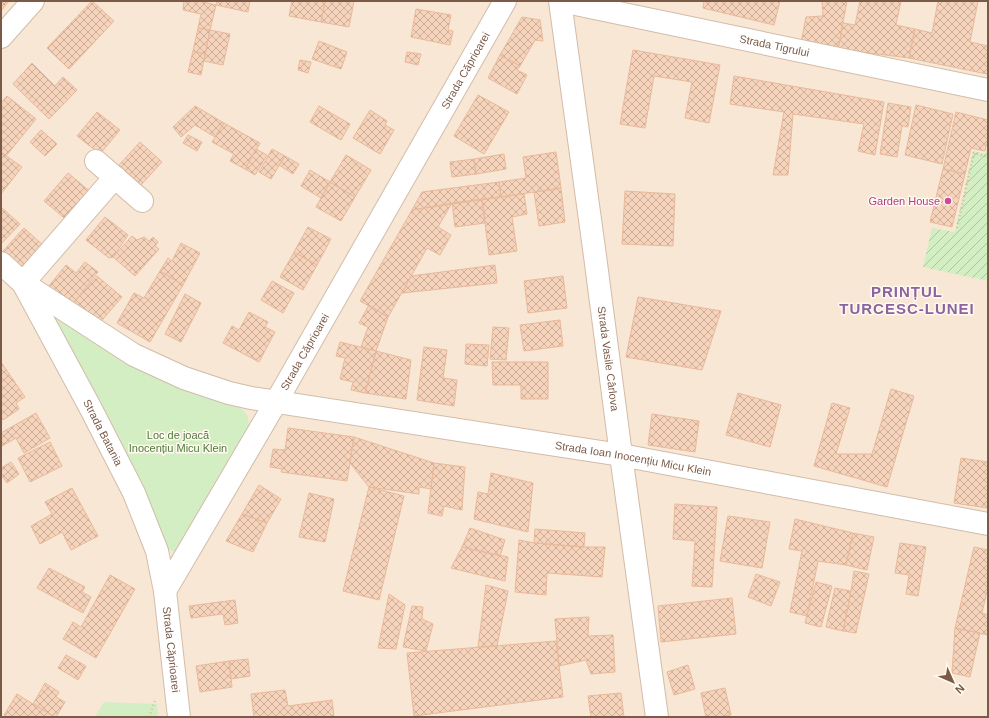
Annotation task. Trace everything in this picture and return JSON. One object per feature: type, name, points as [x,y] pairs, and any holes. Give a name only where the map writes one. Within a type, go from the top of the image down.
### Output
[{"type":"street","points":[[1,37],[33,1]]},
{"type":"street","name":"Strada Căprioarei","points":[[179,717],[165,591],[276,402],[505,1]]},
{"type":"street","name":"Strada Tigrului","points":[[560,1],[988,90]]},
{"type":"street","name":"Strada Vasile Cârlova","points":[[560,1],[657,717]]},
{"type":"street","points":[[96,161],[142,201]]},
{"type":"street","points":[[23,283],[115,177]]},
{"type":"street","name":"Strada Batania","points":[[1,263],[23,283],[134,355],[184,378],[229,393],[276,402]]},
{"type":"street","name":"Strada Batania","points":[[23,283],[92,409],[134,493],[158,551],[165,591]]},
{"type":"street","name":"Strada Ioan Inocențiu Micu Klein","points":[[276,402],[621,455],[988,524]]},
{"type":"path","points":[[957,228],[974,153],[988,157]]},
{"type":"shaded area","points":[[1,1],[988,1],[988,717],[1,717]]},
{"type":"green space","points":[[988,144],[988,281],[923,267],[932,228],[955,232],[973,151],[986,154]]},
{"type":"green space","name":"Loc de joacă Inocențiu Micu Klein","points":[[48,311],[236,405],[246,414],[249,427],[176,552],[169,550],[164,546]]},
{"type":"green space","points":[[104,702],[157,704],[158,717],[95,717]]},
{"type":"building","points":[[1,1],[9,1],[1,11]]},
{"type":"building","points":[[92,1],[114,21],[69,69],[47,48]]},
{"type":"building","points":[[184,1],[199,1],[216,5],[210,30],[198,28],[201,14],[183,10]]},
{"type":"building","points":[[217,1],[250,1],[248,12],[216,5]]},
{"type":"building","points":[[292,1],[325,1],[321,22],[289,16]]},
{"type":"building","points":[[325,1],[354,1],[349,27],[321,22]]},
{"type":"building","points":[[704,1],[780,1],[774,25],[703,8]]},
{"type":"building","points":[[822,1],[847,1],[838,49],[801,43],[806,17],[823,16]]},
{"type":"building","points":[[860,1],[901,1],[896,25],[915,29],[909,58],[838,49],[843,23],[855,25]]},
{"type":"building","points":[[938,1],[978,1],[970,42],[988,46],[987,74],[909,58],[915,29],[932,33]]},
{"type":"building","points":[[416,9],[451,15],[448,30],[453,31],[450,45],[411,37]]},
{"type":"building","points":[[522,17],[540,20],[543,41],[535,40],[520,66],[500,55]]},
{"type":"building","points":[[198,28],[210,30],[205,54],[193,51]]},
{"type":"building","points":[[210,30],[230,34],[223,65],[204,61]]},
{"type":"building","points":[[319,41],[347,52],[341,69],[312,59]]},
{"type":"building","points":[[633,50],[720,65],[709,123],[685,118],[692,82],[654,76],[645,128],[620,124]]},
{"type":"building","points":[[193,51],[205,54],[201,75],[188,72]]},
{"type":"building","points":[[407,52],[421,54],[418,65],[405,62]]},
{"type":"building","points":[[500,55],[520,66],[517,70],[527,75],[517,94],[488,78]]},
{"type":"building","points":[[300,60],[311,62],[308,73],[298,70]]},
{"type":"building","points":[[32,63],[55,86],[63,77],[77,90],[49,119],[13,84]]},
{"type":"building","points":[[734,76],[884,102],[875,155],[858,151],[864,124],[793,114],[788,175],[773,175],[784,112],[730,104]]},
{"type":"building","points":[[478,95],[509,112],[484,154],[454,136]]},
{"type":"building","points":[[7,96],[36,119],[6,156],[1,152],[1,103]]},
{"type":"building","points":[[888,103],[911,107],[908,127],[902,126],[897,157],[880,154]]},
{"type":"building","points":[[916,105],[953,114],[942,164],[905,155]]},
{"type":"building","points":[[195,106],[224,123],[215,137],[195,125],[181,137],[173,127]]},
{"type":"building","points":[[319,106],[350,124],[341,140],[310,122]]},
{"type":"building","points":[[370,110],[387,121],[385,125],[394,130],[380,154],[353,138]]},
{"type":"building","points":[[97,112],[120,130],[100,154],[77,136]]},
{"type":"building","points":[[956,112],[988,120],[988,138],[985,151],[971,148],[965,174],[943,169]]},
{"type":"building","points":[[224,123],[260,143],[245,169],[230,161],[234,154],[212,142]]},
{"type":"building","points":[[41,130],[57,144],[45,156],[30,142]]},
{"type":"building","points":[[188,135],[202,142],[197,151],[183,143]]},
{"type":"building","points":[[140,142],[162,162],[141,185],[119,165]]},
{"type":"building","points":[[256,149],[267,155],[255,175],[245,169]]},
{"type":"building","points":[[272,149],[285,156],[271,179],[259,172]]},
{"type":"building","points":[[1,152],[22,167],[1,194]]},
{"type":"building","points":[[556,152],[561,188],[501,197],[499,182],[526,178],[523,157]]},
{"type":"building","points":[[504,154],[506,169],[476,174],[474,159]]},
{"type":"building","points":[[346,155],[371,170],[355,197],[330,182]]},
{"type":"building","points":[[285,156],[299,164],[293,174],[279,165]]},
{"type":"building","points":[[474,159],[476,174],[452,177],[450,162]]},
{"type":"building","points":[[943,169],[965,174],[952,227],[930,222]]},
{"type":"building","points":[[310,170],[330,182],[321,198],[301,186]]},
{"type":"building","points":[[68,173],[93,194],[69,222],[44,201]]},
{"type":"building","points":[[330,182],[355,197],[341,221],[316,207]]},
{"type":"building","points":[[499,182],[501,197],[412,210],[422,192]]},
{"type":"building","points":[[561,188],[565,222],[539,226],[534,192]]},
{"type":"building","points":[[625,191],[675,194],[673,246],[622,244]]},
{"type":"building","points":[[524,194],[527,214],[512,217],[517,251],[489,255],[482,199]]},
{"type":"building","points":[[482,199],[485,223],[455,227],[452,203]]},
{"type":"building","points":[[452,203],[438,227],[451,235],[440,255],[427,248],[388,317],[360,301],[412,210]]},
{"type":"building","points":[[1,207],[20,224],[1,244]]},
{"type":"building","points":[[105,217],[128,235],[113,257],[109,258],[86,240]]},
{"type":"building","points":[[308,227],[331,239],[317,265],[294,252]]},
{"type":"building","points":[[24,228],[44,246],[24,269],[3,251]]},
{"type":"building","points":[[132,236],[137,240],[144,237],[149,241],[153,237],[158,242],[155,246],[159,249],[135,276],[113,257]]},
{"type":"building","points":[[181,243],[200,253],[183,285],[160,271],[168,258],[172,261]]},
{"type":"building","points":[[294,252],[317,265],[303,290],[280,277]]},
{"type":"building","points":[[85,262],[98,272],[72,305],[48,287],[66,265],[76,273]]},
{"type":"building","points":[[495,265],[497,283],[402,293],[411,276]]},
{"type":"building","points":[[160,271],[183,285],[150,342],[117,323],[134,293],[144,298]]},
{"type":"building","points":[[97,276],[122,297],[97,326],[72,305]]},
{"type":"building","points":[[563,276],[567,308],[528,313],[524,281]]},
{"type":"building","points":[[272,281],[294,293],[283,313],[261,300]]},
{"type":"building","points":[[185,294],[201,303],[181,342],[165,334]]},
{"type":"building","points":[[638,297],[721,311],[702,370],[626,357]]},
{"type":"building","points":[[369,305],[388,317],[376,351],[361,347],[368,327],[359,323]]},
{"type":"building","points":[[249,312],[268,322],[265,327],[275,332],[259,362],[223,343],[232,326],[239,330]]},
{"type":"building","points":[[560,320],[563,346],[524,351],[520,325]]},
{"type":"building","points":[[493,327],[509,328],[506,360],[490,359]]},
{"type":"building","points":[[340,342],[376,351],[365,393],[351,390],[353,382],[340,379],[345,358],[336,356]]},
{"type":"building","points":[[466,344],[489,345],[487,366],[465,364]]},
{"type":"building","points":[[424,347],[447,350],[443,378],[457,380],[454,406],[417,400]]},
{"type":"building","points":[[376,351],[411,360],[406,399],[365,393]]},
{"type":"building","points":[[1,362],[25,397],[16,403],[19,409],[3,420],[1,416]]},
{"type":"building","points":[[492,362],[548,362],[548,399],[521,399],[521,385],[493,385]]},
{"type":"building","points":[[891,389],[914,396],[887,487],[814,466],[832,403],[850,408],[836,454],[872,454]]},
{"type":"building","points":[[738,393],[781,405],[770,447],[726,435]]},
{"type":"building","points":[[36,413],[50,438],[24,453],[16,438],[2,446],[1,433]]},
{"type":"building","points":[[652,414],[699,421],[695,452],[648,445]]},
{"type":"building","points":[[288,428],[354,437],[347,481],[281,472],[282,469],[270,467],[273,449],[285,450]]},
{"type":"building","points":[[354,437],[434,463],[431,489],[419,487],[419,494],[369,487],[350,463]]},
{"type":"building","points":[[50,442],[62,466],[30,482],[18,458]]},
{"type":"building","points":[[961,458],[988,462],[988,508],[954,503]]},
{"type":"building","points":[[11,462],[19,474],[7,483],[3,477],[1,478],[1,468]]},
{"type":"building","points":[[434,463],[465,467],[462,510],[444,506],[442,516],[428,513]]},
{"type":"building","points":[[491,473],[533,483],[528,532],[474,519],[478,492],[488,494]]},
{"type":"building","points":[[259,485],[281,499],[267,523],[242,514]]},
{"type":"building","points":[[369,487],[404,496],[379,600],[343,591]]},
{"type":"building","points":[[72,488],[98,536],[71,550],[62,532],[40,544],[31,526],[52,514],[45,502]]},
{"type":"building","points":[[309,493],[334,499],[325,542],[299,537]]},
{"type":"building","points":[[675,504],[717,507],[712,587],[692,586],[695,541],[673,539]]},
{"type":"building","points":[[242,514],[267,523],[253,552],[226,541]]},
{"type":"building","points":[[728,516],[770,522],[762,568],[720,561]]},
{"type":"building","points":[[795,519],[853,533],[846,565],[818,561],[807,616],[790,612],[802,551],[789,549]]},
{"type":"building","points":[[470,528],[505,540],[500,556],[462,547]]},
{"type":"building","points":[[535,529],[585,533],[584,547],[534,543]]},
{"type":"building","points":[[853,533],[874,537],[867,570],[846,565]]},
{"type":"building","points":[[519,540],[534,543],[605,547],[602,577],[547,573],[546,595],[515,592]]},
{"type":"building","points":[[900,543],[926,547],[918,596],[906,594],[909,575],[895,573]]},
{"type":"building","points":[[462,547],[508,557],[505,581],[451,568]]},
{"type":"building","points":[[974,547],[988,550],[988,592],[987,591],[982,613],[988,615],[988,635],[955,628]]},
{"type":"building","points":[[49,568],[85,587],[82,592],[91,597],[83,613],[37,588]]},
{"type":"building","points":[[854,571],[869,574],[856,633],[843,631]]},
{"type":"building","points":[[756,574],[780,582],[771,606],[748,597]]},
{"type":"building","points":[[110,575],[135,589],[96,658],[63,639],[73,622],[81,627]]},
{"type":"building","points":[[816,582],[832,586],[821,627],[805,623]]},
{"type":"building","points":[[486,585],[508,591],[497,646],[478,647]]},
{"type":"building","points":[[835,588],[851,591],[843,631],[826,627]]},
{"type":"building","points":[[389,594],[405,605],[396,649],[378,648]]},
{"type":"building","points":[[732,598],[736,634],[661,642],[658,606]]},
{"type":"building","points":[[235,600],[238,623],[225,625],[223,614],[191,618],[189,606]]},
{"type":"building","points":[[412,606],[423,607],[422,619],[433,624],[426,651],[403,647]]},
{"type":"building","points":[[589,617],[588,636],[613,635],[615,672],[591,674],[586,660],[559,666],[555,619]]},
{"type":"building","points":[[955,628],[980,633],[970,677],[952,673]]},
{"type":"building","points":[[556,641],[563,697],[414,716],[407,653]]},
{"type":"building","points":[[66,655],[86,666],[78,680],[58,668]]},
{"type":"building","points":[[248,659],[250,676],[231,679],[229,661]]},
{"type":"building","points":[[229,661],[232,687],[200,692],[196,666]]},
{"type":"building","points":[[688,665],[695,689],[674,695],[667,672]]},
{"type":"building","points":[[45,683],[59,692],[56,697],[65,702],[56,717],[33,704]]},
{"type":"building","points":[[725,688],[731,715],[706,717],[701,693]]},
{"type":"building","points":[[285,690],[288,706],[332,700],[334,717],[254,717],[251,694]]},
{"type":"building","points":[[621,693],[624,717],[591,717],[588,696]]},
{"type":"building","points":[[17,694],[55,717],[8,717],[4,715]]},
{"type":"place","name":"Garden House","points":[[948,201]]},
{"type":"district","name":"PRINȚUL TURCESC-LUNEI","points":[[907,300]]}]
